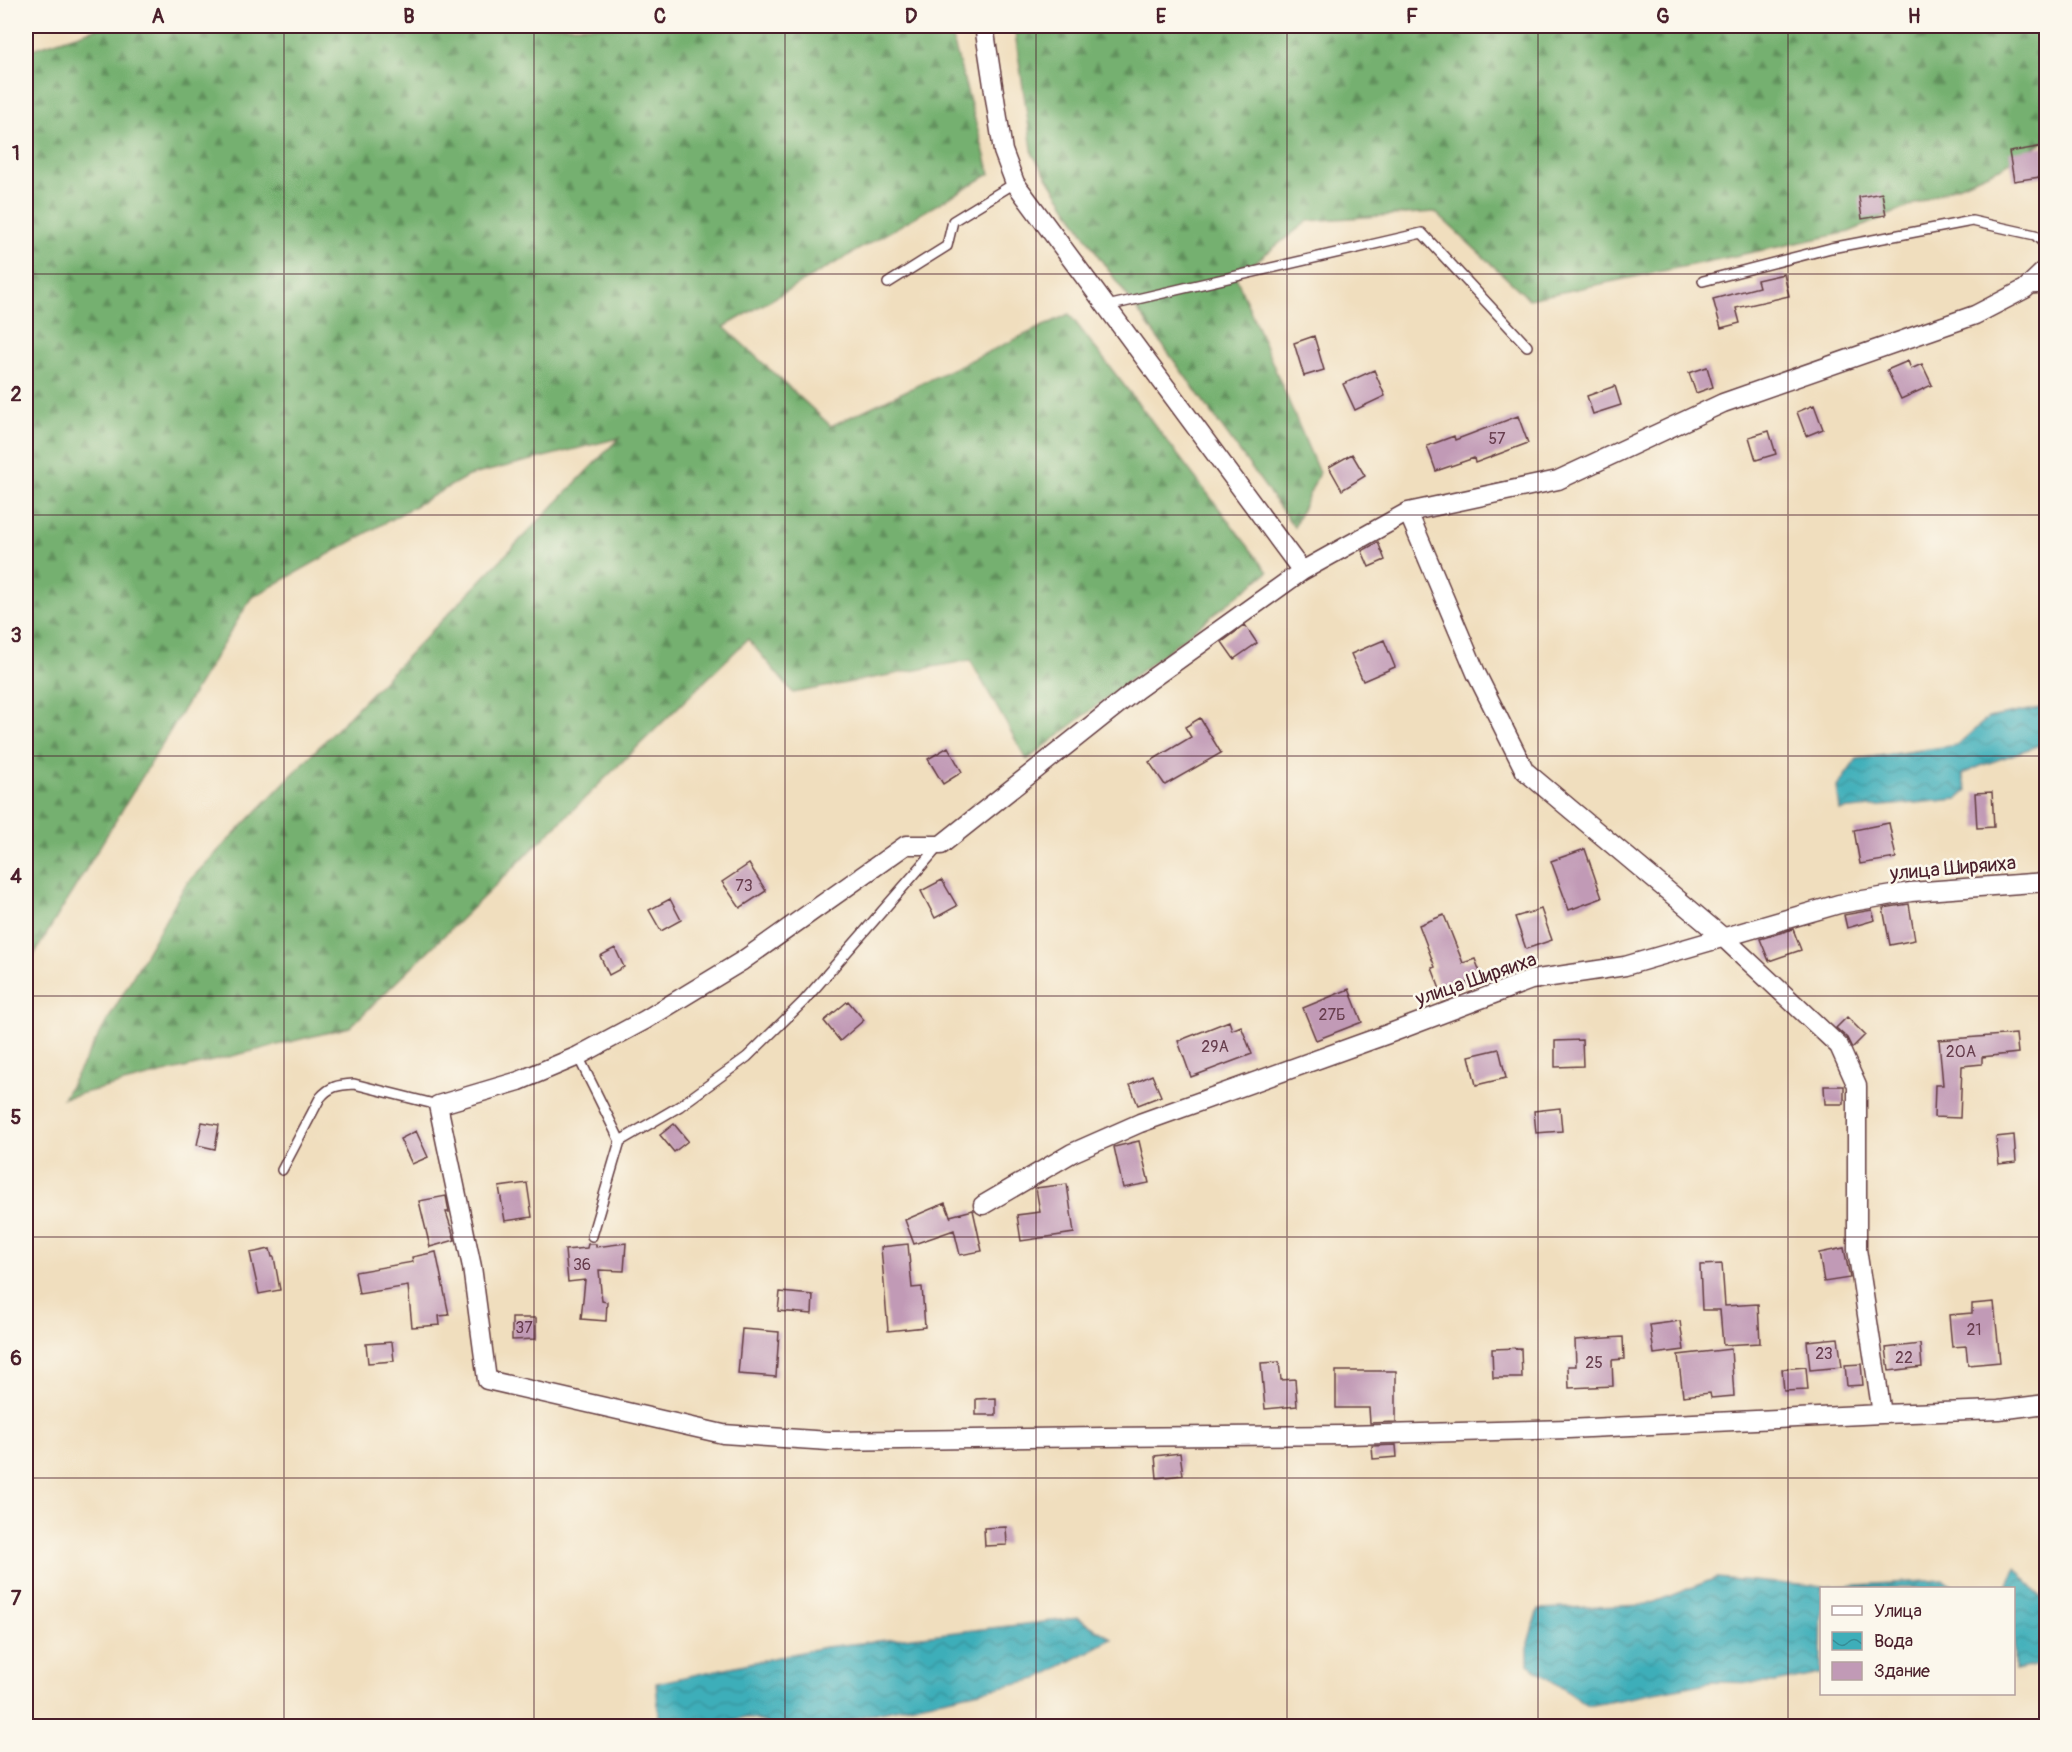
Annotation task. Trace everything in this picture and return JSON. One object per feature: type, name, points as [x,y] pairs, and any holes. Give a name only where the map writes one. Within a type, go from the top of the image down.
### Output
[{"type":"street","points":[[984,26],[1003,151],[1015,183],[1302,571]]},
{"type":"street","points":[[2046,268],[2025,290],[1975,315],[1723,403],[1558,480],[1408,512],[1302,571],[1136,690],[941,845],[906,845],[742,961],[645,1020],[578,1056],[519,1081],[438,1105],[472,1267],[487,1380],[723,1434],[829,1442],[1103,1437],[1347,1436],[1568,1429],[1999,1410],[2046,1404]]},
{"type":"street","points":[[1408,512],[1476,674],[1525,771],[1725,939],[1839,1046],[1857,1086],[1857,1249],[1882,1414]]},
{"type":"street","name":"улица Ширяиха","points":[[983,1205],[1072,1153],[1140,1123],[1532,980],[1624,966],[1725,939],[1839,904],[1911,892],[2046,882]]},
{"type":"lane","points":[[888,283],[947,246],[953,221],[1015,183]]},
{"type":"lane","points":[[1703,281],[1831,248],[1972,221],[2035,235],[2046,245]]},
{"type":"lane","points":[[1107,306],[1422,233],[1527,346]]},
{"type":"lane","points":[[2025,290],[2046,288]]},
{"type":"lane","points":[[620,1141],[680,1106],[747,1057],[803,1002],[941,845]]},
{"type":"lane","points":[[578,1056],[620,1141],[592,1236]]},
{"type":"lane","points":[[282,1170],[320,1098],[328,1089],[339,1084],[354,1084],[438,1105]]},
{"type":"green space","points":[[104,26],[949,26],[990,174],[724,327],[831,426],[1069,314],[1268,572],[1027,760],[970,660],[793,693],[748,639],[350,1027],[63,1098],[186,884],[619,438],[468,476],[251,598],[32,958],[26,961],[26,51]]},
{"type":"green space","points":[[1014,26],[2046,26],[2046,140],[2002,167],[1849,232],[1529,299],[1435,212],[1308,221],[1236,277],[1319,473],[1294,527],[1099,257],[1033,155]]},
{"type":"water","points":[[2046,707],[2046,743],[1962,774],[1967,790],[1958,799],[1840,810],[1837,787],[1857,759],[1957,745],[1988,718]]},
{"type":"water","points":[[2016,1568],[2046,1603],[2046,1664],[2015,1670],[2015,1587],[2006,1587]]},
{"type":"water","points":[[1716,1578],[1824,1587],[1820,1587],[1820,1674],[1774,1683],[1712,1682],[1588,1706],[1528,1664],[1528,1643],[1538,1609],[1647,1605]]},
{"type":"water","points":[[1944,1580],[1953,1587],[1824,1587]]},
{"type":"water","points":[[1078,1618],[1112,1639],[1037,1679],[876,1713],[826,1726],[777,1726],[744,1717],[723,1726],[660,1726],[656,1683],[825,1647]]},
{"type":"building","points":[[2044,146],[2046,176],[2014,181],[2009,152]]},
{"type":"building","points":[[1882,193],[1886,215],[1862,219],[1859,197]]},
{"type":"building","points":[[1784,274],[1789,296],[1736,308],[1740,323],[1721,328],[1713,299],[1759,287],[1757,280]]},
{"type":"building","points":[[1314,336],[1324,370],[1304,376],[1294,343]]},
{"type":"building","points":[[1908,361],[1911,369],[1922,364],[1932,385],[1901,399],[1887,370]]},
{"type":"building","points":[[1707,367],[1713,387],[1696,393],[1689,373]]},
{"type":"building","points":[[1374,370],[1385,396],[1355,410],[1343,384]]},
{"type":"building","points":[[1615,386],[1621,405],[1593,414],[1587,396]]},
{"type":"building","points":[[1814,405],[1823,429],[1806,436],[1797,412]]},
{"type":"building","points":[[1518,416],[1528,443],[1475,463],[1474,458],[1436,471],[1427,446],[1454,436],[1455,440]]},
{"type":"building","points":[[1769,431],[1776,454],[1756,460],[1749,437]]},
{"type":"building","points":[[1352,454],[1365,476],[1342,490],[1329,467]]},
{"type":"building","points":[[1378,542],[1385,560],[1369,567],[1362,551]]},
{"type":"building","points":[[1245,625],[1257,643],[1234,659],[1222,642]]},
{"type":"building","points":[[1384,640],[1395,667],[1363,681],[1351,654]]},
{"type":"building","points":[[1200,718],[1221,753],[1165,785],[1149,762],[1191,737],[1185,727]]},
{"type":"building","points":[[948,747],[962,772],[943,784],[928,759]]},
{"type":"building","points":[[1992,792],[1994,827],[1977,828],[1975,793]]},
{"type":"building","points":[[1889,823],[1896,858],[1860,864],[1854,830]]},
{"type":"building","points":[[1585,849],[1602,898],[1569,910],[1551,861]]},
{"type":"building","points":[[749,864],[766,891],[740,908],[722,882]]},
{"type":"building","points":[[942,880],[957,906],[935,918],[921,891]]},
{"type":"building","points":[[670,899],[681,920],[661,931],[649,910]]},
{"type":"building","points":[[1909,904],[1915,940],[1890,945],[1883,908]]},
{"type":"building","points":[[1541,909],[1552,940],[1526,949],[1515,917]]},
{"type":"building","points":[[1872,910],[1875,920],[1847,928],[1844,915]]},
{"type":"building","points":[[1444,915],[1463,963],[1475,959],[1482,977],[1441,992],[1432,968],[1435,967],[1419,925]]},
{"type":"building","points":[[1793,929],[1801,950],[1769,961],[1760,939]]},
{"type":"building","points":[[615,948],[624,967],[609,975],[600,956]]},
{"type":"building","points":[[1349,989],[1362,1022],[1316,1040],[1303,1008]]},
{"type":"building","points":[[848,1001],[864,1020],[840,1041],[824,1021]]},
{"type":"building","points":[[1847,1017],[1865,1035],[1852,1048],[1847,1038],[1836,1028]]},
{"type":"building","points":[[1229,1021],[1232,1030],[1241,1026],[1252,1054],[1191,1077],[1178,1041]]},
{"type":"building","points":[[2016,1034],[2018,1053],[1982,1057],[1982,1064],[1962,1066],[1960,1118],[1934,1117],[1935,1085],[1943,1085],[1939,1040]]},
{"type":"building","points":[[1582,1040],[1583,1066],[1555,1067],[1555,1041]]},
{"type":"building","points":[[1499,1049],[1506,1078],[1476,1085],[1469,1056]]},
{"type":"building","points":[[1152,1075],[1161,1096],[1138,1105],[1130,1085]]},
{"type":"building","points":[[1824,1086],[1844,1086],[1844,1104],[1825,1104]]},
{"type":"building","points":[[1560,1108],[1562,1131],[1536,1133],[1534,1111]]},
{"type":"building","points":[[202,1122],[219,1125],[215,1149],[197,1145]]},
{"type":"building","points":[[674,1124],[688,1141],[674,1152],[660,1135]]},
{"type":"building","points":[[416,1131],[428,1157],[412,1164],[400,1139]]},
{"type":"building","points":[[2014,1135],[2016,1162],[1999,1164],[1996,1137]]},
{"type":"building","points":[[1139,1141],[1149,1183],[1123,1188],[1114,1147]]},
{"type":"building","points":[[527,1183],[532,1217],[505,1221],[499,1187]]},
{"type":"building","points":[[1067,1184],[1074,1233],[1021,1241],[1017,1215],[1040,1212],[1036,1188]]},
{"type":"building","points":[[446,1196],[449,1212],[446,1212],[455,1240],[430,1247],[419,1201]]},
{"type":"building","points":[[945,1203],[950,1216],[973,1210],[982,1251],[960,1255],[954,1230],[914,1244],[905,1220]]},
{"type":"building","points":[[626,1243],[624,1271],[599,1270],[602,1301],[607,1302],[606,1321],[581,1319],[585,1280],[568,1282],[565,1250],[587,1248],[588,1244],[596,1244],[596,1247]]},
{"type":"building","points":[[908,1244],[912,1288],[922,1287],[925,1327],[888,1331],[881,1247]]},
{"type":"building","points":[[1844,1248],[1850,1278],[1824,1282],[1819,1253]]},
{"type":"building","points":[[270,1249],[274,1257],[280,1290],[259,1294],[250,1253]]},
{"type":"building","points":[[436,1252],[449,1315],[439,1316],[440,1325],[412,1327],[408,1286],[359,1294],[355,1272],[413,1262],[412,1257]]},
{"type":"building","points":[[1722,1264],[1725,1306],[1758,1304],[1760,1343],[1723,1345],[1720,1310],[1702,1310],[1700,1265]]},
{"type":"building","points":[[780,1292],[813,1295],[812,1314],[778,1311]]},
{"type":"building","points":[[1994,1302],[2000,1362],[1968,1365],[1966,1346],[1952,1347],[1949,1315],[1972,1313],[1972,1304]]},
{"type":"building","points":[[512,1318],[536,1318],[536,1339],[512,1340]]},
{"type":"building","points":[[1680,1321],[1684,1350],[1654,1354],[1650,1325]]},
{"type":"building","points":[[742,1329],[779,1332],[776,1377],[738,1374]]},
{"type":"building","points":[[1623,1337],[1624,1359],[1612,1360],[1613,1386],[1569,1388],[1568,1366],[1576,1366],[1575,1340]]},
{"type":"building","points":[[1838,1338],[1842,1367],[1810,1370],[1807,1341]]},
{"type":"building","points":[[392,1342],[394,1361],[368,1363],[366,1344]]},
{"type":"building","points":[[1920,1344],[1922,1367],[1889,1371],[1886,1348]]},
{"type":"building","points":[[1521,1348],[1522,1378],[1493,1378],[1492,1349]]},
{"type":"building","points":[[1731,1349],[1734,1396],[1711,1398],[1710,1393],[1683,1396],[1678,1355]]},
{"type":"building","points":[[1279,1362],[1281,1380],[1295,1379],[1297,1406],[1265,1409],[1261,1363]]},
{"type":"building","points":[[1861,1364],[1863,1385],[1847,1386],[1845,1365]]},
{"type":"building","points":[[1806,1367],[1808,1390],[1784,1391],[1782,1369]]},
{"type":"building","points":[[1336,1371],[1396,1371],[1396,1422],[1370,1423],[1369,1408],[1336,1408]]},
{"type":"building","points":[[996,1398],[996,1415],[976,1415],[976,1399]]},
{"type":"building","points":[[1396,1445],[1397,1457],[1373,1459],[1372,1446]]},
{"type":"building","points":[[1180,1453],[1183,1475],[1157,1478],[1155,1456]]},
{"type":"building","points":[[1006,1527],[1007,1545],[985,1546],[984,1528]]}]
